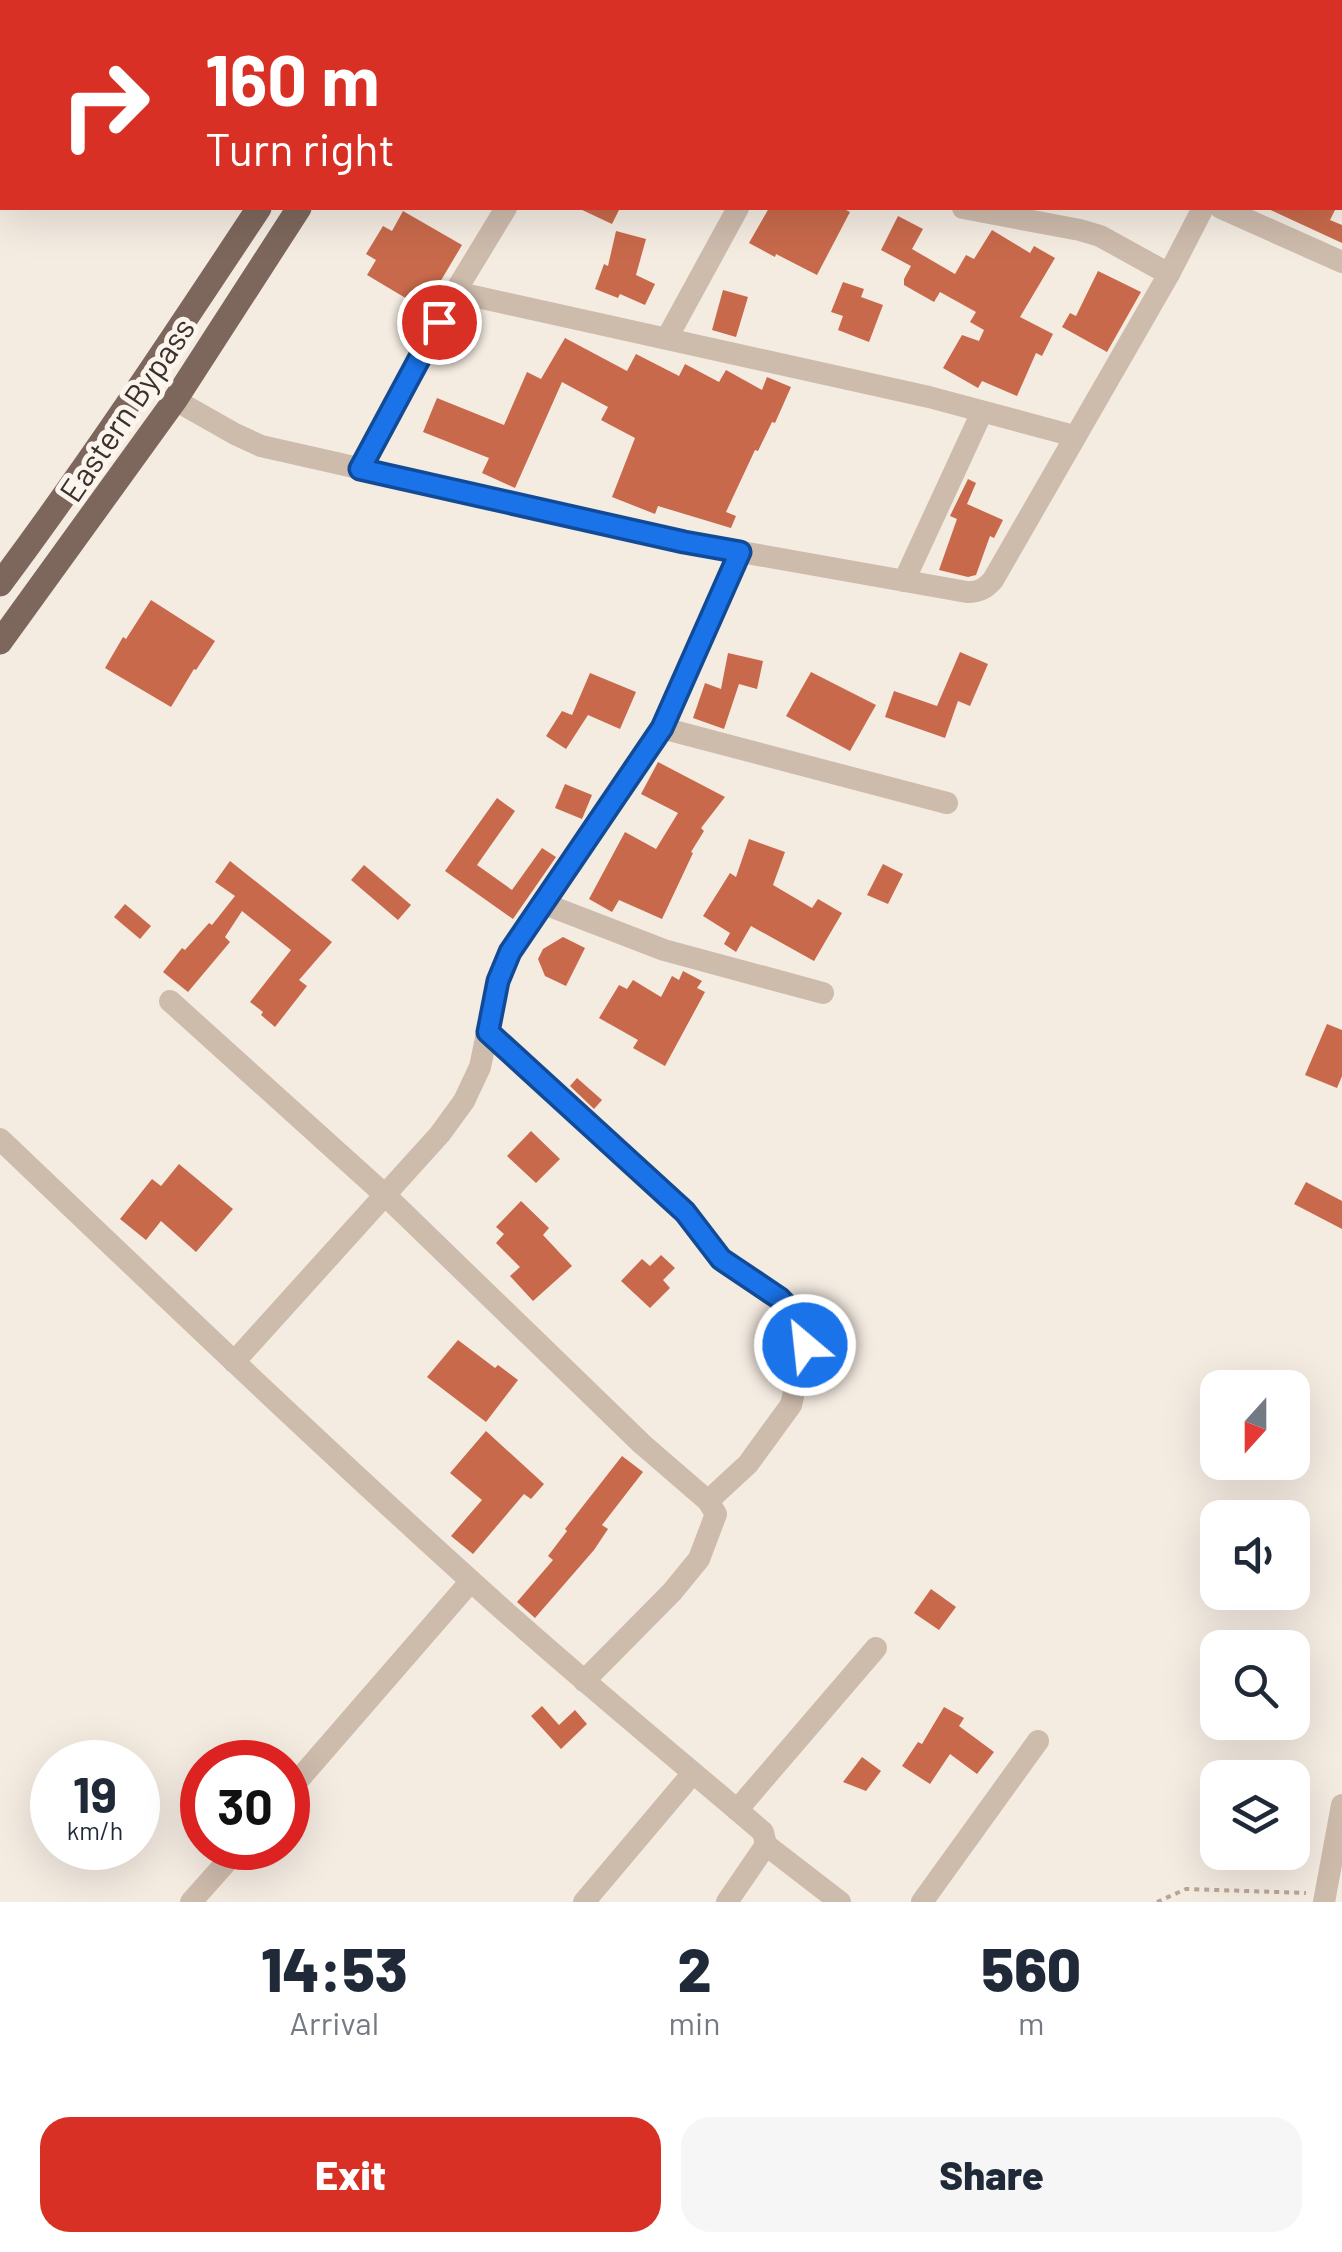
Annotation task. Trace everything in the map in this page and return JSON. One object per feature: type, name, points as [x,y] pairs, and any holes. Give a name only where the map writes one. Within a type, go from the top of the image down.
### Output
[{"type":"main road","name":"Eastern Bypass","points":[[0,584],[52,515],[257,210]]},
{"type":"main road","name":"Eastern Bypass","points":[[0,642],[175,400],[297,210]]},
{"type":"street","points":[[360,469],[455,292],[505,210]]},
{"type":"street","points":[[668,338],[737,210]]},
{"type":"street","points":[[973,210],[1100,236],[1169,274]]},
{"type":"street","points":[[175,400],[261,446],[684,542],[977,592],[993,580],[1203,210]]},
{"type":"street","points":[[1225,210],[1342,262]]},
{"type":"street","points":[[455,292],[929,398],[1074,436]]},
{"type":"street","points":[[904,581],[982,412]]},
{"type":"street","points":[[234,1362],[440,1134],[464,1101],[480,1067],[498,981],[510,952],[662,728],[740,552]]},
{"type":"street","points":[[662,728],[946,803]]},
{"type":"street","points":[[542,903],[664,950],[822,993]]},
{"type":"street","points":[[170,1001],[385,1195],[642,1444],[708,1501],[716,1514],[698,1560],[672,1592],[584,1681]]},
{"type":"street","points":[[488,1032],[685,1212],[721,1259],[779,1298],[803,1323],[805,1345],[791,1405],[748,1464],[708,1501]]},
{"type":"street","points":[[0,1139],[471,1582],[763,1832],[766,1845],[840,1902]]},
{"type":"street","points":[[310,1767],[471,1582]]},
{"type":"street","points":[[737,1810],[876,1648]]},
{"type":"street","points":[[922,1902],[1038,1742]]},
{"type":"street","points":[[584,1902],[693,1772]]},
{"type":"street","points":[[1325,1898],[1342,1805]]},
{"type":"street","points":[[727,1902],[766,1845]]},
{"type":"street","points":[[191,1902],[219,1870]]},
{"type":"path","points":[[1158,1902],[1186,1889],[1325,1898]]},
{"type":"building","points":[[582,210],[619,210],[612,224]]},
{"type":"building","points":[[768,210],[850,212],[817,275],[749,243]]},
{"type":"building","points":[[1270,210],[1335,210],[1330,220],[1342,225],[1342,243]]},
{"type":"building","points":[[403,211],[462,245],[424,309],[367,275],[376,260],[366,254],[383,226],[392,231]]},
{"type":"building","points":[[898,216],[923,229],[912,249],[955,274],[966,255],[974,259],[992,230],[1030,253],[1034,246],[1055,258],[1020,317],[1053,334],[1042,356],[1036,353],[1017,396],[982,381],[978,388],[943,368],[962,335],[979,341],[984,330],[970,322],[976,312],[940,292],[934,302],[904,285],[911,266],[881,250]]},
{"type":"building","points":[[616,231],[646,239],[636,275],[655,284],[645,305],[595,289],[604,264],[608,266]]},
{"type":"building","points":[[1098,271],[1141,292],[1107,352],[1062,327],[1070,313],[1076,316]]},
{"type":"building","points":[[843,282],[864,289],[861,297],[883,305],[869,342],[838,330],[843,316],[831,312]]},
{"type":"building","points":[[723,290],[748,297],[736,337],[712,330]]},
{"type":"building","points":[[565,338],[627,371],[636,354],[679,376],[685,364],[719,382],[726,370],[762,390],[767,377],[791,387],[726,512],[736,516],[731,528],[658,506],[655,514],[612,497],[635,438],[601,420],[608,407],[562,382],[515,488],[482,473],[489,458],[423,432],[437,398],[504,425],[527,372],[541,379]]},
{"type":"building","points":[[968,479],[976,483],[967,504],[1003,520],[994,538],[990,536],[976,575],[968,577],[939,570],[957,519],[950,516]]},
{"type":"building","points":[[151,600],[215,641],[171,707],[105,668]]},
{"type":"building","points":[[960,652],[988,664],[970,706],[958,701],[945,738],[885,717],[894,691],[937,706]]},
{"type":"building","points":[[728,653],[763,661],[757,689],[739,684],[724,729],[693,718],[705,683],[721,689]]},
{"type":"building","points":[[811,672],[876,705],[850,751],[786,716]]},
{"type":"building","points":[[590,673],[636,692],[620,729],[588,715],[566,749],[546,736],[562,711],[572,715]]},
{"type":"building","points":[[658,762],[725,797],[701,828],[704,831],[662,919],[619,900],[612,912],[589,899],[625,832],[656,849],[678,813],[641,794]]},
{"type":"building","points":[[565,784],[592,795],[582,819],[555,808]]},
{"type":"building","points":[[497,798],[515,811],[477,865],[512,890],[542,848],[556,857],[513,919],[445,871]]},
{"type":"building","points":[[749,839],[785,852],[773,885],[812,908],[818,899],[842,913],[814,961],[751,926],[736,952],[724,944],[730,933],[703,916],[730,873],[736,877]]},
{"type":"building","points":[[230,861],[332,942],[299,980],[307,986],[275,1027],[250,1002],[291,950],[242,911],[225,937],[230,942],[188,992],[163,972],[182,948],[185,950],[209,923],[212,925],[235,896],[215,882]]},
{"type":"building","points":[[883,864],[903,874],[888,904],[867,895]]},
{"type":"building","points":[[364,865],[411,905],[398,920],[351,880]]},
{"type":"building","points":[[125,904],[151,926],[140,939],[114,917]]},
{"type":"building","points":[[563,937],[585,948],[566,986],[545,976],[538,959],[543,949]]},
{"type":"building","points":[[683,971],[702,981],[697,988],[705,992],[665,1066],[633,1048],[638,1040],[599,1018],[619,985],[627,989],[633,980],[661,997],[672,976],[679,980]]},
{"type":"building","points":[[1327,1024],[1342,1030],[1342,1076],[1337,1088],[1305,1075]]},
{"type":"building","points":[[577,1078],[602,1100],[594,1109],[570,1086]]},
{"type":"building","points":[[531,1131],[560,1159],[536,1183],[507,1156]]},
{"type":"building","points":[[179,1164],[233,1209],[196,1252],[161,1221],[146,1240],[120,1219],[152,1179],[161,1186]]},
{"type":"building","points":[[1306,1182],[1342,1201],[1342,1229],[1294,1204]]},
{"type":"building","points":[[521,1201],[549,1228],[543,1235],[572,1266],[533,1301],[510,1276],[520,1267],[496,1243],[504,1234],[496,1227]]},
{"type":"building","points":[[661,1255],[675,1268],[663,1280],[670,1288],[650,1308],[621,1281],[642,1259],[650,1266]]},
{"type":"building","points":[[458,1340],[518,1380],[486,1422],[427,1377]]},
{"type":"building","points":[[486,1431],[544,1484],[531,1499],[524,1494],[473,1554],[451,1536],[482,1500],[450,1473]]},
{"type":"building","points":[[622,1456],[643,1472],[602,1525],[608,1529],[594,1550],[535,1618],[517,1602],[553,1560],[548,1556],[565,1529]]},
{"type":"building","points":[[931,1589],[956,1607],[939,1630],[914,1613]]},
{"type":"building","points":[[542,1706],[559,1725],[575,1710],[587,1724],[561,1749],[531,1716]]},
{"type":"building","points":[[944,1707],[964,1718],[959,1726],[994,1752],[977,1774],[950,1754],[930,1784],[902,1766],[918,1742],[922,1744]]},
{"type":"building","points":[[862,1757],[881,1771],[866,1791],[843,1782]]},
{"type":"route","points":[[439,322],[360,469],[740,552],[662,728],[510,952],[498,981],[488,1032],[685,1212],[721,1259],[779,1298],[803,1323],[805,1345]]}]
